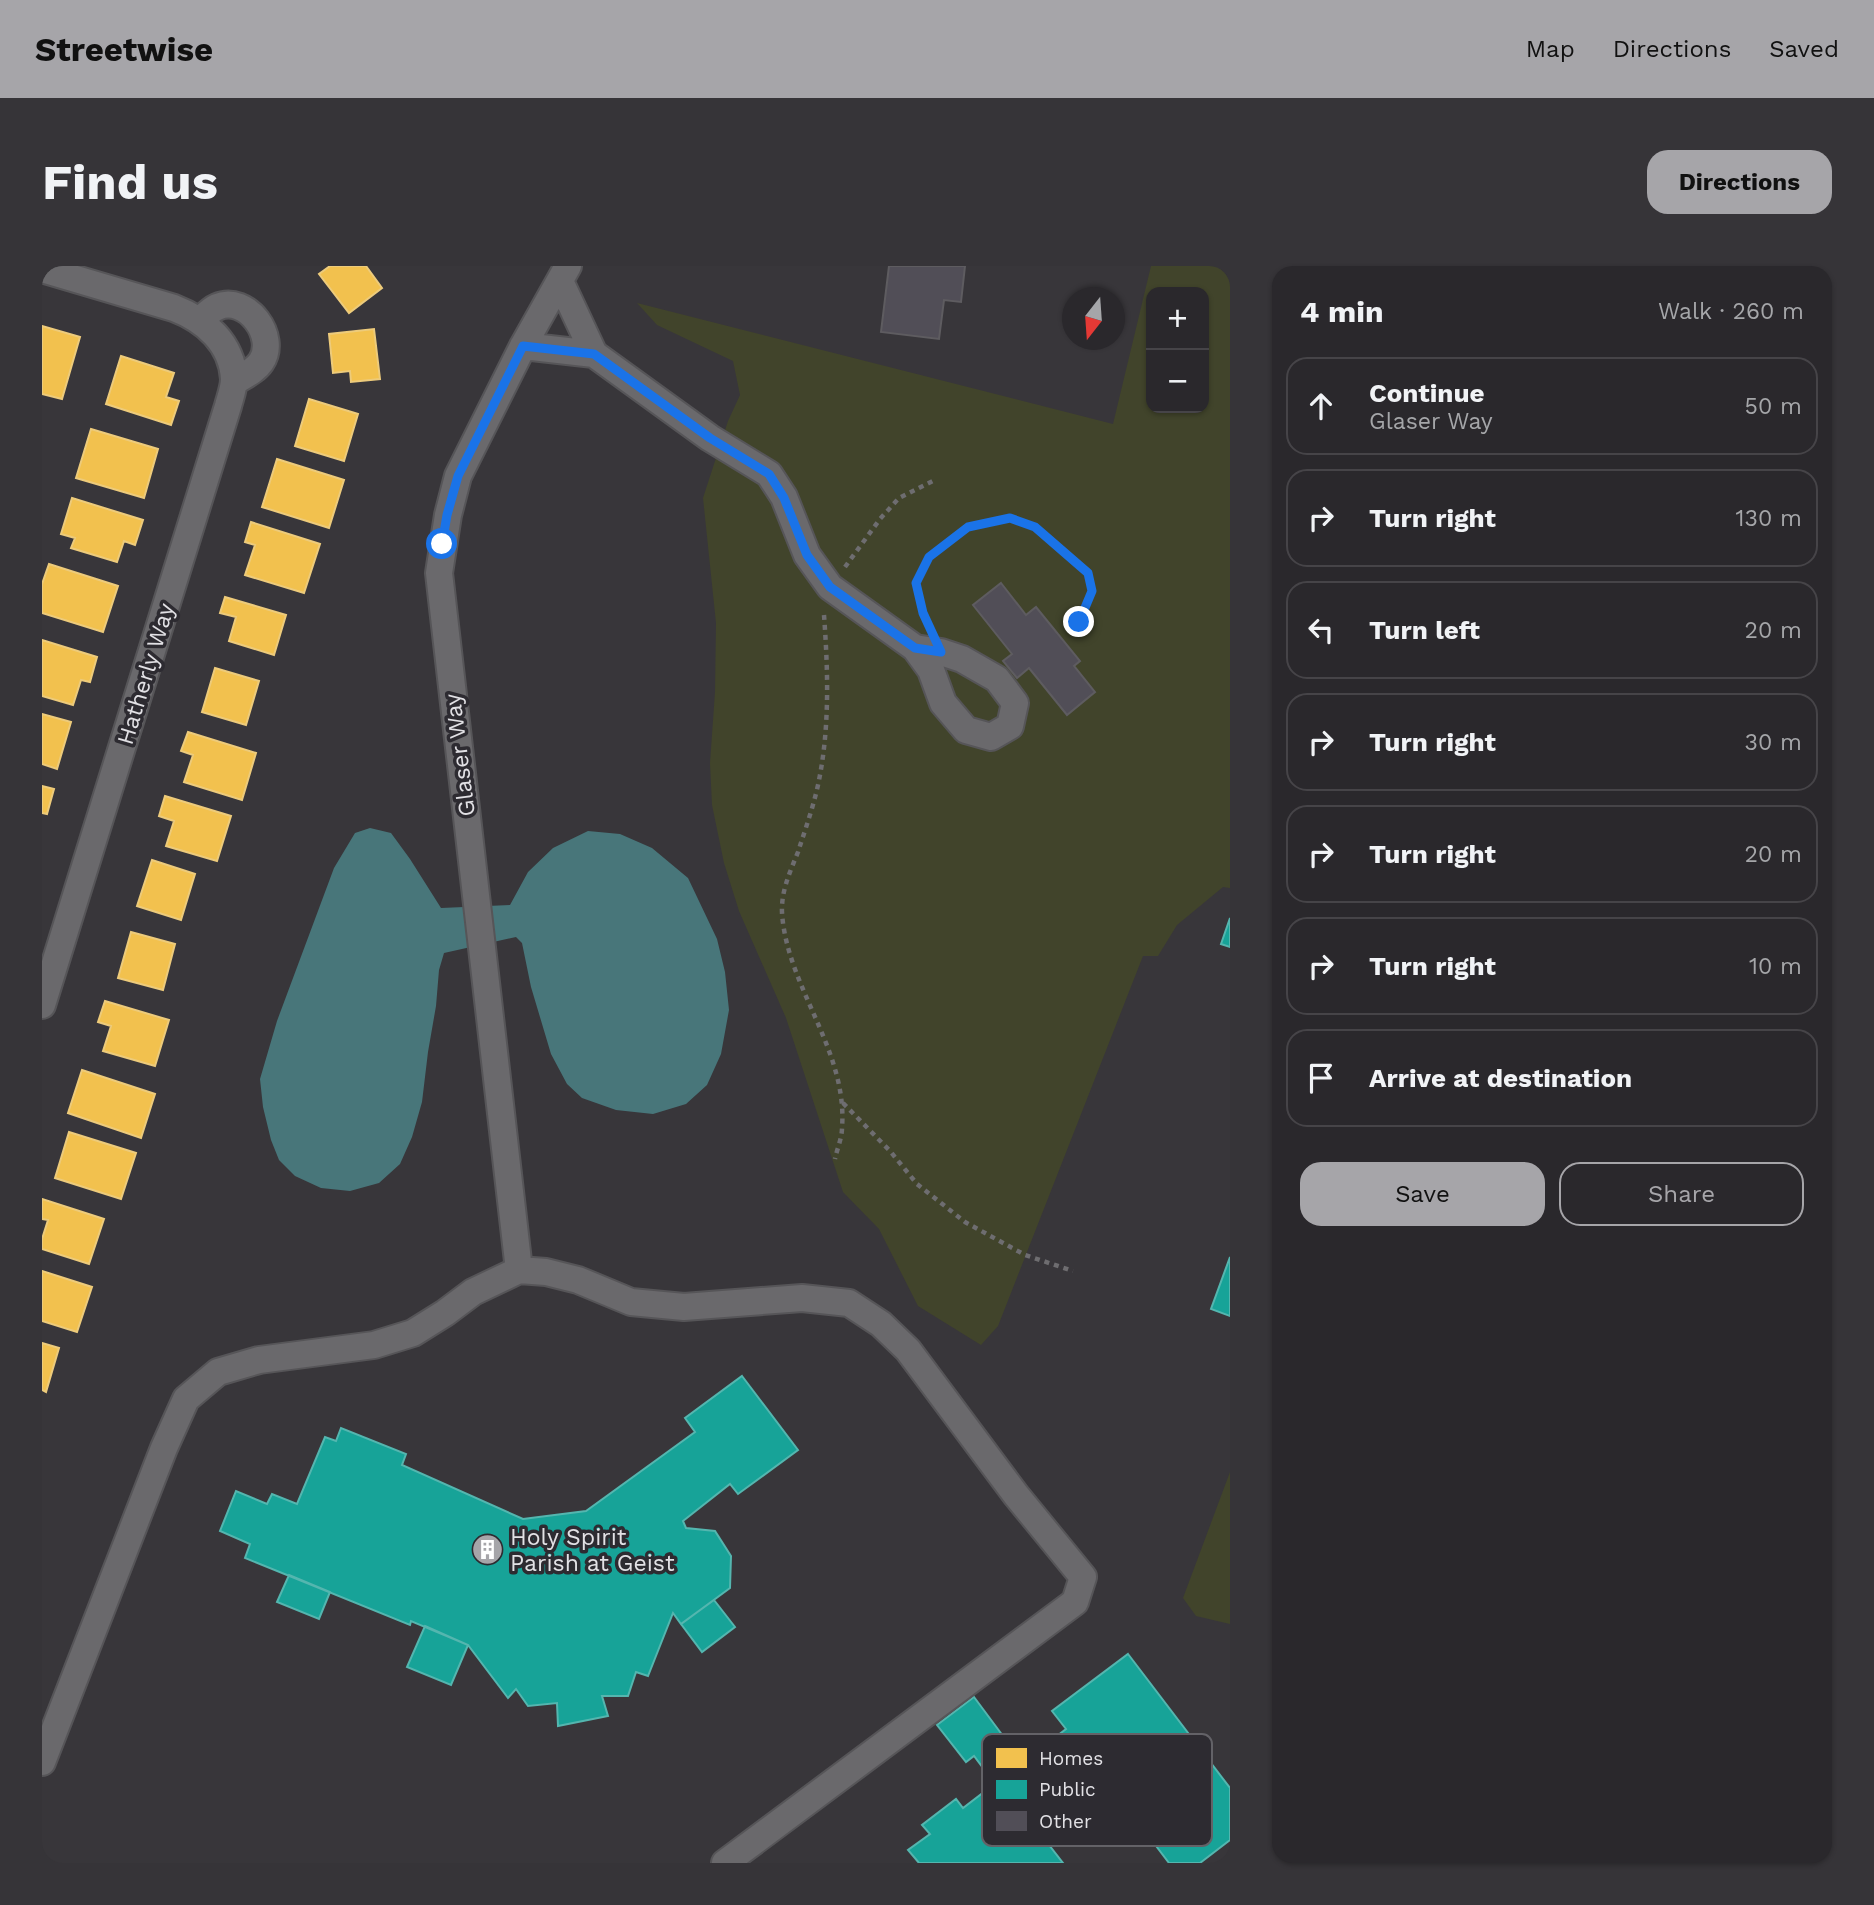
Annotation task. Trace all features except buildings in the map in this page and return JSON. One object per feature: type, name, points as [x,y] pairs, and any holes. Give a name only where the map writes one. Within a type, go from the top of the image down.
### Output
[{"type":"street","points":[[42,269],[174,308],[200,321],[216,307],[227,304],[247,311],[258,321],[266,341],[265,352],[261,363],[253,371],[234,382]]},
{"type":"street","points":[[564,273],[594,354]]},
{"type":"street","name":"Glaser Way","points":[[519,1270],[439,573],[447,515],[458,476],[523,346],[564,273]]},
{"type":"street","name":"Hatherly Way","points":[[42,1005],[229,407],[234,382],[230,362],[222,342],[200,321]]},
{"type":"street","points":[[523,346],[594,354],[710,438],[769,474],[784,498],[807,555],[830,587],[928,650]]},
{"type":"street","points":[[42,1762],[164,1448],[186,1399],[218,1372],[259,1360],[374,1345],[413,1333],[473,1292],[519,1270],[546,1272],[578,1280],[631,1302],[684,1307],[802,1298],[849,1303],[881,1324],[908,1350],[1016,1495],[1083,1577],[1075,1602],[725,1863]]},
{"type":"path","points":[[835,1159],[842,1130],[842,1102],[833,1059],[788,950],[782,916],[782,896],[818,785],[825,739],[829,675],[824,608],[830,587],[880,519],[899,498],[933,481]]},
{"type":"path","points":[[928,650],[916,583],[929,557],[968,527],[1010,518],[1035,527],[1088,573],[1092,591],[1079,622],[1067,632]]},
{"type":"path","points":[[842,1102],[890,1151],[917,1184],[965,1222],[1025,1255],[1073,1271]]},
{"type":"green space","points":[[1151,266],[1230,266],[1230,888],[1223,887],[1177,925],[1158,956],[1143,956],[998,1326],[981,1345],[918,1306],[879,1229],[843,1192],[786,1018],[739,911],[724,863],[712,805],[710,763],[716,623],[703,498],[728,421],[740,395],[733,361],[657,325],[637,303],[1113,424]]},
{"type":"green space","points":[[1230,1472],[1230,1624],[1196,1616],[1183,1598]]},
{"type":"water","points":[[370,828],[391,833],[441,908],[510,905],[528,872],[553,848],[588,831],[620,834],[652,848],[688,878],[717,939],[725,972],[729,1010],[721,1054],[707,1085],[686,1104],[653,1114],[616,1110],[582,1098],[567,1084],[551,1054],[531,987],[522,943],[516,937],[444,953],[439,970],[422,1102],[412,1137],[400,1164],[379,1183],[350,1191],[321,1188],[295,1176],[279,1160],[271,1140],[260,1079],[277,1021],[334,868],[355,833]]},
{"type":"place","name":"Holy Spirit Parish at Geist","points":[[487,1550]]},
{"type":"route","points":[[442,544],[458,476],[523,346],[594,354],[710,438],[769,474],[784,498],[807,555],[830,587],[915,648],[941,652],[923,613],[916,583],[929,557],[968,527],[1010,518],[1035,527],[1088,573],[1092,591],[1079,622]]}]
